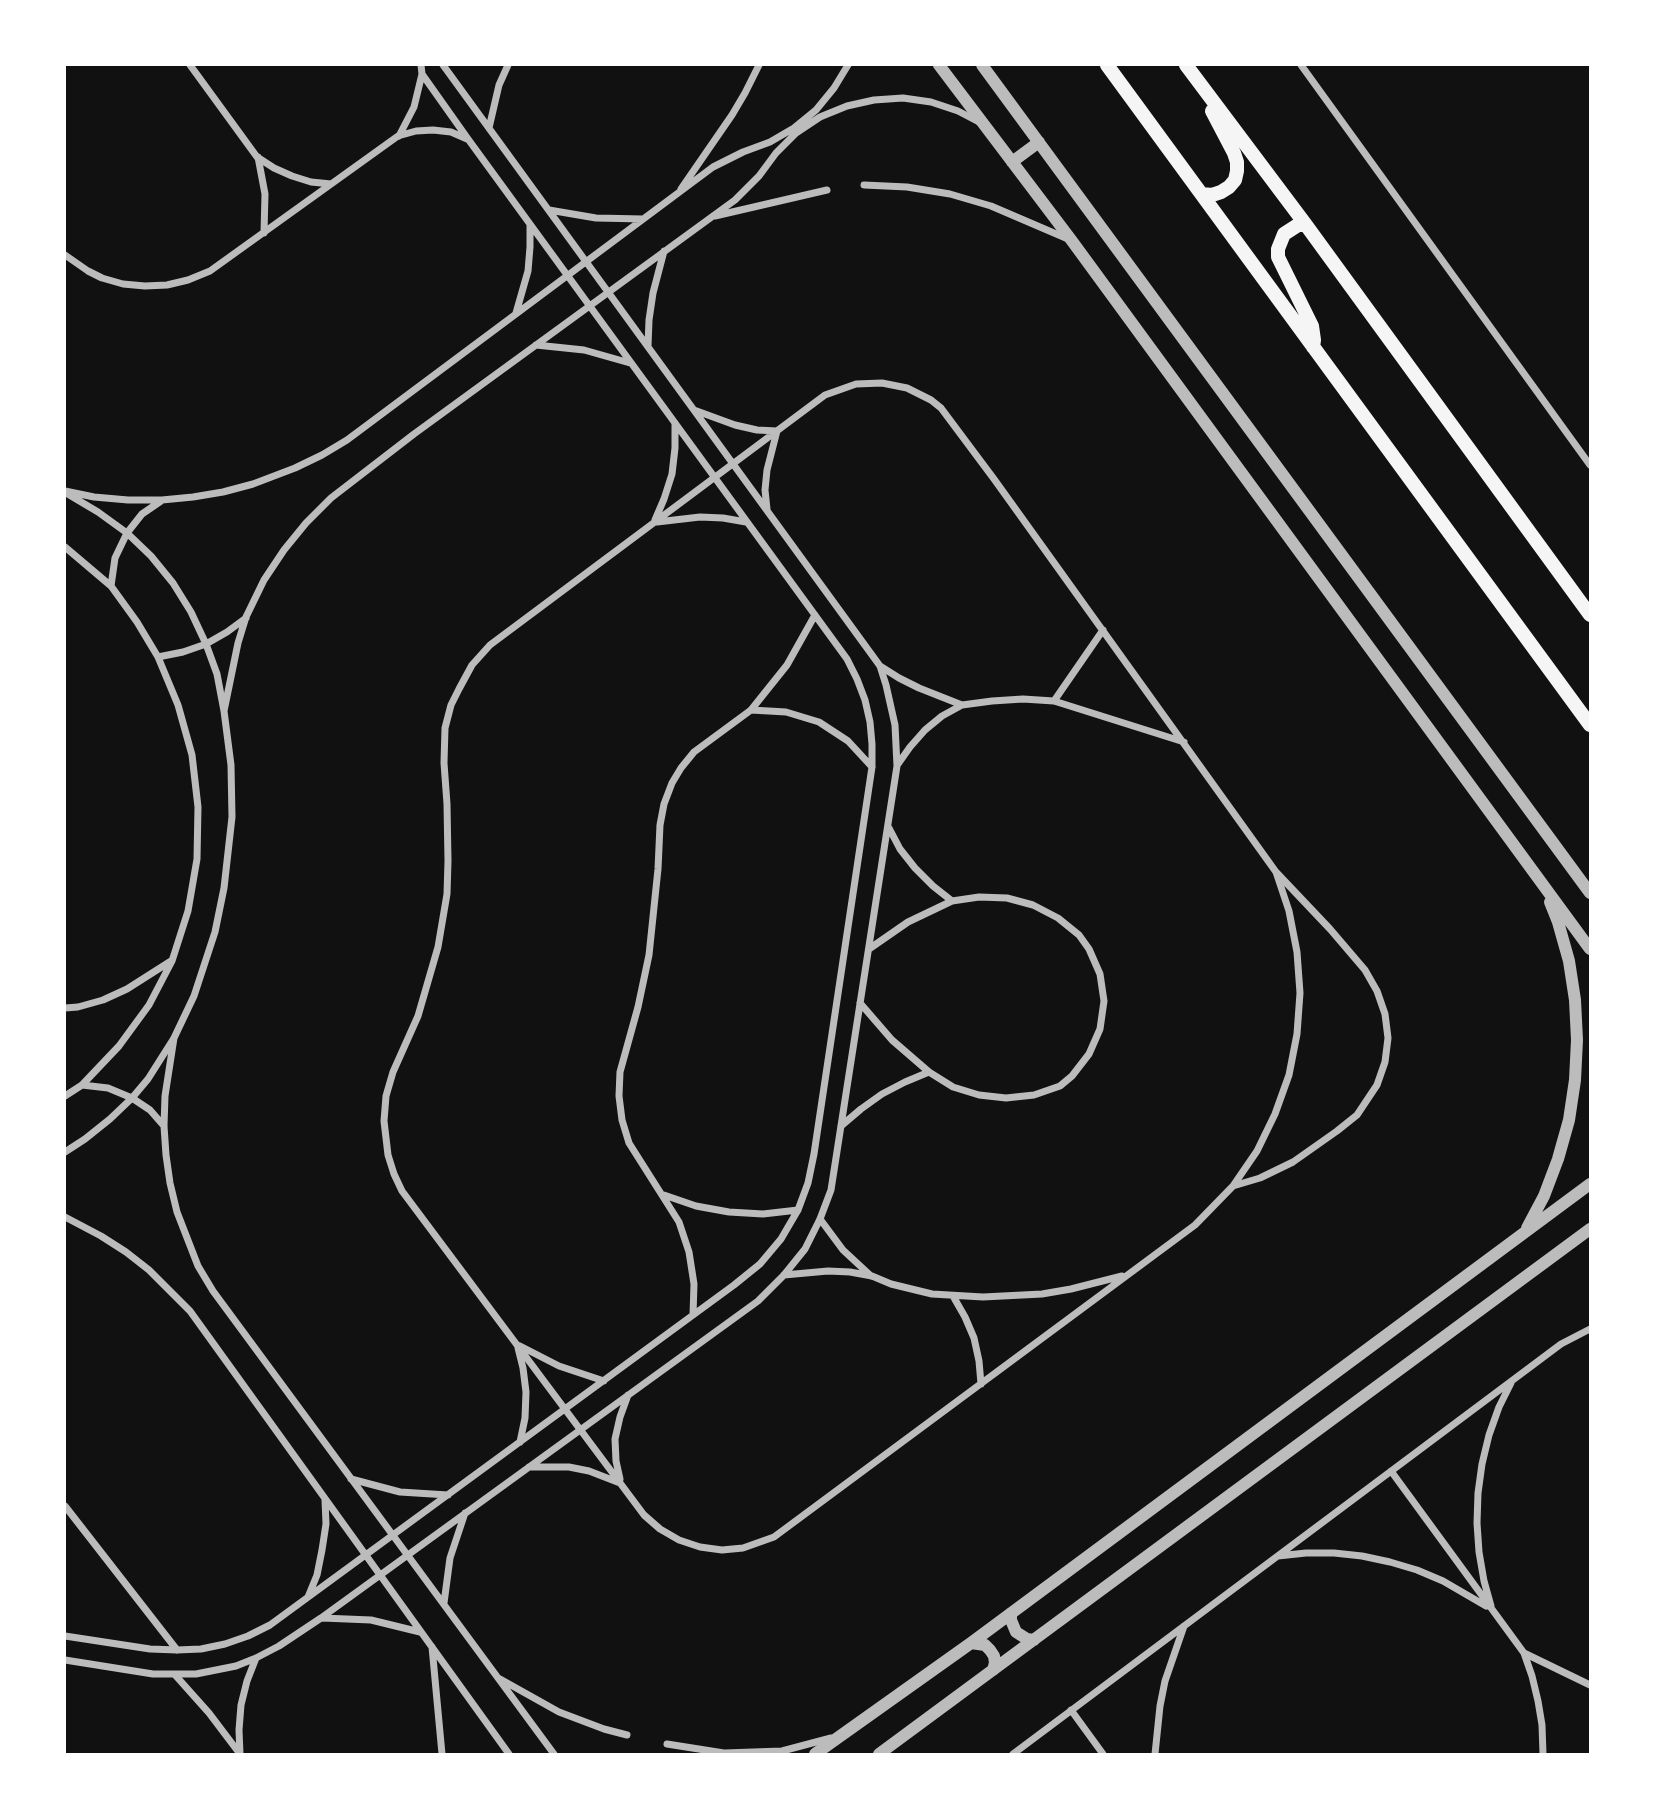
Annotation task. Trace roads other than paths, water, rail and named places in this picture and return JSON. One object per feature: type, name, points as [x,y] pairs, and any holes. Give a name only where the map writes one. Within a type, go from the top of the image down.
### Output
[{"type":"main road","points":[[1107,65],[1590,725]]},
{"type":"main road","points":[[1185,65],[1306,225],[1590,615]]},
{"type":"main road","points":[[1202,194],[1212,195],[1229,187],[1235,180],[1237,171],[1234,153],[1214,118],[1209,96]]},
{"type":"main road","points":[[1306,225],[1298,225],[1284,234],[1280,241],[1278,257],[1312,326],[1313,347]]},
{"type":"street","points":[[190,65],[257,157],[292,176],[331,185]]},
{"type":"street","points":[[398,136],[414,107],[422,74],[421,65]]},
{"type":"street","points":[[65,1660],[176,1675],[216,1671],[256,1658],[279,1646],[758,1301],[784,1275],[805,1248],[831,1190],[898,766],[893,715],[880,666],[443,65]]},
{"type":"street","points":[[489,128],[499,85],[508,65]]},
{"type":"street","points":[[677,194],[732,115],[759,65]]},
{"type":"street","points":[[65,492],[106,498],[162,500],[223,492],[253,484],[322,455],[347,440],[726,160],[770,142],[794,128],[822,103],[848,65]]},
{"type":"street","points":[[939,65],[1072,241],[1590,949]]},
{"type":"street","points":[[982,65],[1590,893]]},
{"type":"street","points":[[1300,65],[1590,465]]},
{"type":"street","points":[[65,1636],[150,1649],[201,1649],[248,1636],[270,1625],[760,1264],[781,1239],[798,1210],[808,1183],[872,767],[873,744],[865,700],[847,659],[422,74]]},
{"type":"street","points":[[224,710],[246,617],[264,580],[306,523],[331,498],[414,434],[748,188],[796,133],[820,117],[847,106],[874,100],[931,102],[958,111],[983,125]]},
{"type":"street","points":[[65,255],[88,271],[123,284],[167,285],[188,280],[210,271],[398,136],[433,130],[451,132],[468,139]]},
{"type":"street","points":[[1012,162],[1039,142]]},
{"type":"street","points":[[257,157],[265,194],[264,233]]},
{"type":"street","points":[[864,185],[907,187],[950,194],[991,206],[1072,241]]},
{"type":"street","points":[[711,217],[827,190]]},
{"type":"street","points":[[549,210],[596,218],[643,219]]},
{"type":"street","points":[[515,315],[528,271],[530,225]]},
{"type":"street","points":[[648,347],[653,293],[664,251]]},
{"type":"street","points":[[535,345],[584,351],[631,363]]},
{"type":"street","points":[[1233,1186],[1260,1178],[1293,1162],[1357,1115],[1377,1085],[1385,1062],[1388,1038],[1385,1014],[1377,991],[1365,970],[1276,872],[995,479],[941,408],[908,388],[882,383],[856,384],[825,395],[490,645],[472,665],[459,688],[445,728],[447,894],[438,947],[425,997],[386,1096],[386,1146],[402,1191],[644,1515],[679,1540],[700,1547],[722,1550],[743,1548],[774,1537],[1195,1226],[1233,1186],[1257,1151],[1275,1114],[1289,1075],[1297,1034],[1300,993],[1297,951],[1289,911],[1276,872]]},
{"type":"street","points":[[694,410],[736,425],[777,431]]},
{"type":"street","points":[[653,523],[672,474],[675,422]]},
{"type":"street","points":[[767,510],[767,470],[777,431]]},
{"type":"street","points":[[65,492],[127,533],[173,583],[191,612],[217,674],[231,765],[232,817],[224,888],[215,932],[202,974],[174,1038],[155,1069],[132,1098],[110,1119],[65,1152]]},
{"type":"street","points":[[111,586],[115,558],[127,533],[142,514],[162,500]]},
{"type":"street","points":[[653,523],[700,517],[747,522]]},
{"type":"street","points":[[65,547],[111,586],[158,657],[178,705],[192,755],[198,807],[197,859],[188,911],[172,961],[149,1005],[119,1046],[82,1084],[65,1096]]},
{"type":"street","points":[[694,1315],[694,1283],[689,1252],[679,1222],[629,1143],[619,1096],[620,1072],[649,955],[656,901],[660,825],[664,804],[681,768],[694,752],[751,710],[787,665],[815,615]]},
{"type":"street","points":[[158,657],[206,644],[246,617]]},
{"type":"street","points":[[1054,701],[1103,630]]},
{"type":"street","points":[[880,666],[919,688],[962,705]]},
{"type":"street","points":[[898,766],[910,747],[942,716],[962,705],[1002,700],[1054,701],[1184,743]]},
{"type":"street","points":[[751,710],[786,712],[819,722],[848,741],[872,767]]},
{"type":"street","points":[[888,827],[915,868],[952,901]]},
{"type":"street","points":[[1525,1232],[1544,1196],[1558,1159],[1575,1080],[1575,1000],[1569,961],[1544,885]]},
{"type":"street","points":[[860,1003],[892,1040],[929,1072],[953,1087],[979,1096],[1006,1098],[1034,1095],[1060,1086],[1072,1076],[1089,1054],[1100,1029],[1104,1002],[1100,974],[1089,949],[1079,935],[1058,918],[1033,905],[1007,898],[979,897],[952,901],[908,922],[869,950]]},
{"type":"street","points":[[65,1008],[103,1000],[127,989],[172,961]]},
{"type":"street","points":[[174,1038],[165,1096],[164,1126],[170,1184],[198,1266],[213,1291],[554,1754]]},
{"type":"street","points":[[841,1126],[882,1094],[929,1072]]},
{"type":"street","points":[[82,1084],[108,1088],[132,1098],[150,1110],[164,1126]]},
{"type":"street","points":[[815,1754],[971,1643],[1590,1184]]},
{"type":"street","points":[[663,1195],[696,1206],[729,1212],[764,1214],[798,1210]]},
{"type":"street","points":[[65,1217],[126,1252],[149,1270],[190,1311],[509,1754]]},
{"type":"street","points":[[820,1219],[843,1250],[872,1276]]},
{"type":"street","points":[[879,1754],[1590,1229]]},
{"type":"street","points":[[784,1275],[828,1271],[872,1276],[911,1289],[953,1296],[1012,1296],[1081,1287],[1129,1274]]},
{"type":"street","points":[[953,1296],[974,1338],[981,1384]]},
{"type":"street","points":[[1013,1754],[1560,1344],[1590,1329]]},
{"type":"street","points":[[516,1344],[559,1366],[604,1381]]},
{"type":"street","points":[[516,1344],[526,1392],[525,1418],[520,1442]]},
{"type":"street","points":[[1492,1610],[1479,1552],[1478,1493],[1489,1435],[1512,1381]]},
{"type":"street","points":[[621,1483],[615,1439],[628,1395]]},
{"type":"street","points":[[529,1467],[569,1467],[621,1483]]},
{"type":"street","points":[[1391,1471],[1524,1653],[1538,1701],[1543,1754]]},
{"type":"street","points":[[351,1479],[400,1492],[449,1495]]},
{"type":"street","points":[[307,1598],[317,1575],[322,1550],[326,1524],[325,1499]]},
{"type":"street","points":[[65,1506],[177,1650]]},
{"type":"street","points":[[443,1604],[450,1558],[465,1513]]},
{"type":"street","points":[[1277,1556],[1334,1553],[1390,1562],[1443,1581],[1492,1610]]},
{"type":"street","points":[[1011,1613],[1016,1632],[1034,1640]]},
{"type":"street","points":[[321,1618],[371,1620],[421,1632]]},
{"type":"street","points":[[1155,1754],[1165,1681],[1185,1625]]},
{"type":"street","points":[[971,1643],[985,1645],[990,1650],[995,1663],[993,1670]]},
{"type":"street","points":[[432,1647],[442,1754]]},
{"type":"street","points":[[1524,1653],[1590,1685]]},
{"type":"street","points":[[240,1754],[241,1705],[256,1658]]},
{"type":"street","points":[[176,1675],[240,1754]]},
{"type":"street","points":[[497,1676],[559,1712],[627,1735]]},
{"type":"street","points":[[1071,1710],[1103,1754]]},
{"type":"street","points":[[667,1744],[724,1753],[782,1751],[838,1737]]}]
